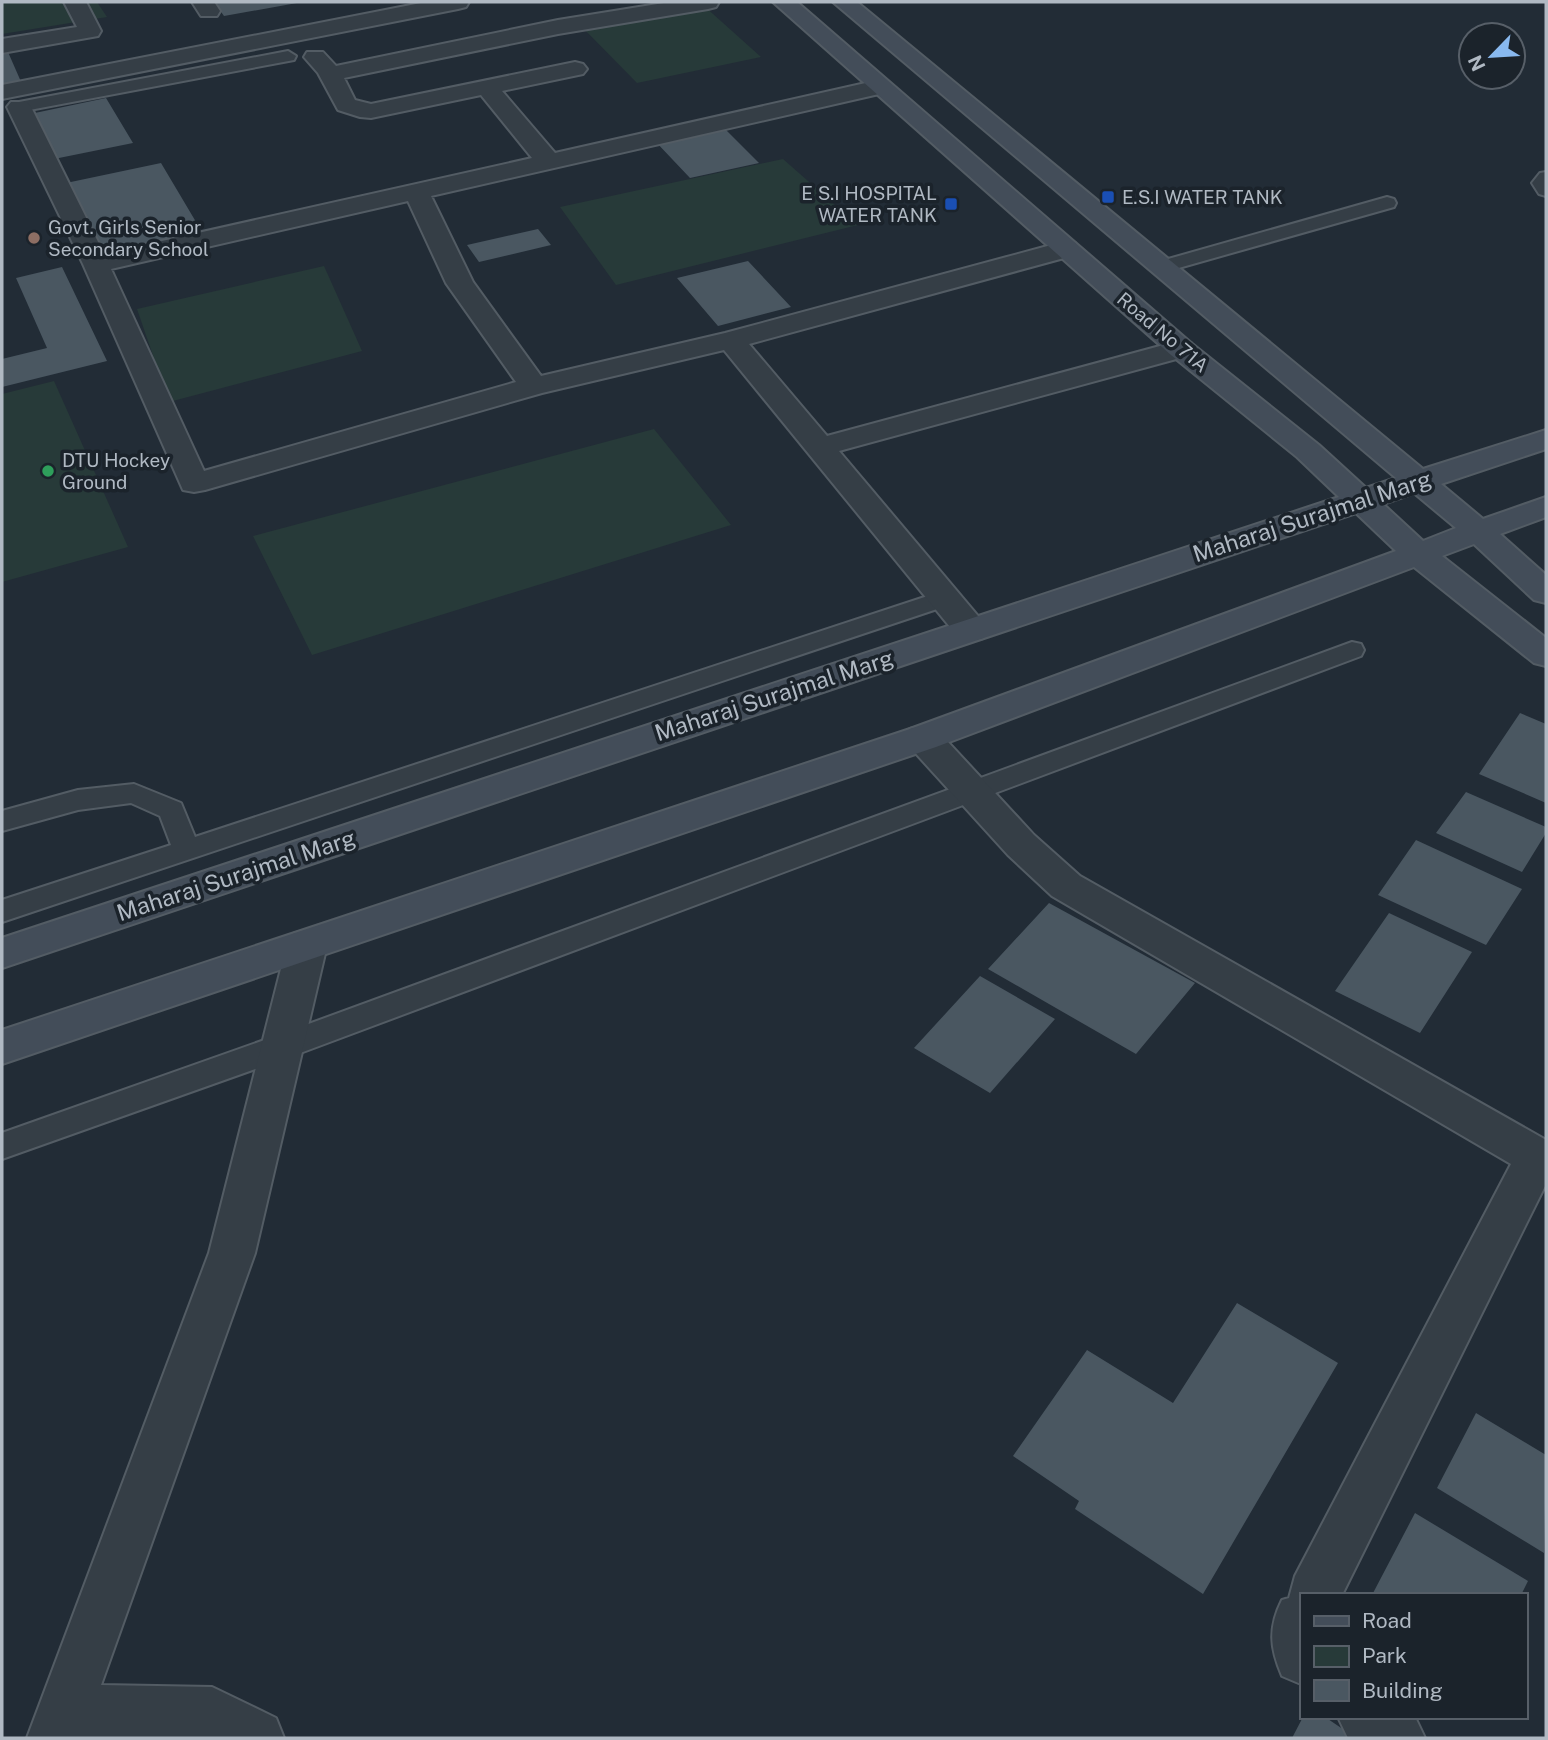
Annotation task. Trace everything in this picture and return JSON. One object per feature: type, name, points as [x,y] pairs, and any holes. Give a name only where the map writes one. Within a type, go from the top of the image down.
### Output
[{"type":"street","points":[[2,46],[90,31],[75,2]]},
{"type":"street","points":[[330,74],[558,27],[708,2]]},
{"type":"street","name":"Road No 71A","points":[[784,2],[1181,349],[1308,451],[1417,553],[1546,655]]},
{"type":"street","points":[[844,2],[1477,530],[1546,593]]},
{"type":"street","points":[[444,3],[331,18],[292,45],[11,100],[96,264],[194,483],[534,386],[731,340],[1066,249]]},
{"type":"street","points":[[292,45],[330,74],[337,94],[346,106],[357,111],[371,111],[575,69]]},
{"type":"street","points":[[486,87],[549,162]]},
{"type":"street","points":[[96,264],[879,87]]},
{"type":"street","points":[[417,193],[460,283],[534,386]]},
{"type":"street","points":[[731,340],[971,630]]},
{"type":"street","points":[[821,446],[1181,349]]},
{"type":"street","name":"Maharaj Surajmal Marg","points":[[2,953],[1546,439]]},
{"type":"street","points":[[2,1047],[923,738],[1546,506]]},
{"type":"street","points":[[923,738],[1021,845],[1066,886],[1542,1160],[1315,1593]]},
{"type":"street","points":[[256,1738],[212,1714],[59,1725],[232,1253],[307,944]]},
{"type":"street","points":[[1300,1621],[1300,1646]]},
{"type":"street","points":[[1368,1719],[1397,1738]]},
{"type":"lane","points":[[1546,177],[1541,183],[1546,190]]},
{"type":"lane","points":[[1161,267],[1387,203]]},
{"type":"lane","points":[[2,911],[946,598]]},
{"type":"lane","points":[[2,1146],[284,1046],[1352,650]]},
{"type":"lane","points":[[2,821],[78,800],[134,793],[171,810],[186,848]]},
{"type":"green space","points":[[2,2],[97,2],[107,17],[2,34]]},
{"type":"green space","points":[[703,5],[761,57],[637,83],[583,28]]},
{"type":"green space","points":[[783,159],[858,225],[616,285],[560,207]]},
{"type":"green space","points":[[324,266],[362,351],[169,402],[137,309]]},
{"type":"green space","name":"DTU Hockey Ground","points":[[54,381],[128,547],[2,582],[2,394]]},
{"type":"green space","points":[[654,429],[731,525],[312,655],[253,536]]},
{"type":"building","points":[[214,2],[296,2],[297,3],[224,16]]},
{"type":"building","points":[[8,52],[22,84],[2,87],[2,53]]},
{"type":"building","points":[[106,98],[133,143],[54,159],[30,114]]},
{"type":"building","points":[[723,127],[759,163],[690,178],[655,141]]},
{"type":"building","points":[[161,163],[202,232],[103,255],[66,183]]},
{"type":"building","points":[[538,229],[551,245],[479,262],[467,245]]},
{"type":"building","points":[[748,261],[791,307],[718,326],[677,278]]},
{"type":"building","points":[[62,267],[107,361],[2,387],[2,359],[47,348],[16,278]]},
{"type":"building","points":[[1520,713],[1546,724],[1546,803],[1479,774]]},
{"type":"building","points":[[1466,792],[1546,827],[1546,833],[1522,872],[1436,833]]},
{"type":"building","points":[[1416,840],[1522,889],[1486,945],[1378,895]]},
{"type":"building","points":[[1049,903],[1195,983],[1136,1054],[988,969]]},
{"type":"building","points":[[1389,913],[1472,952],[1420,1033],[1335,991]]},
{"type":"building","points":[[980,976],[1055,1019],[990,1093],[914,1048]]},
{"type":"building","points":[[1237,1303],[1338,1363],[1203,1594],[1075,1509],[1079,1501],[1013,1456],[1087,1350],[1173,1403]]},
{"type":"building","points":[[1476,1413],[1546,1455],[1544,1553],[1437,1488]]},
{"type":"building","points":[[1415,1513],[1528,1581],[1522,1593],[1373,1593]]},
{"type":"building","points":[[1302,1719],[1328,1719],[1356,1738],[1292,1738]]},
{"type":"place","name":"E.S.I WATER TANK","points":[[1108,197]]},
{"type":"place","name":"E S.I HOSPITAL WATER TANK","points":[[951,204]]},
{"type":"place","name":"Govt. Girls Senior Secondary School","points":[[34,238]]},
{"type":"place","name":"DTU Hockey Ground","points":[[48,471]]}]
